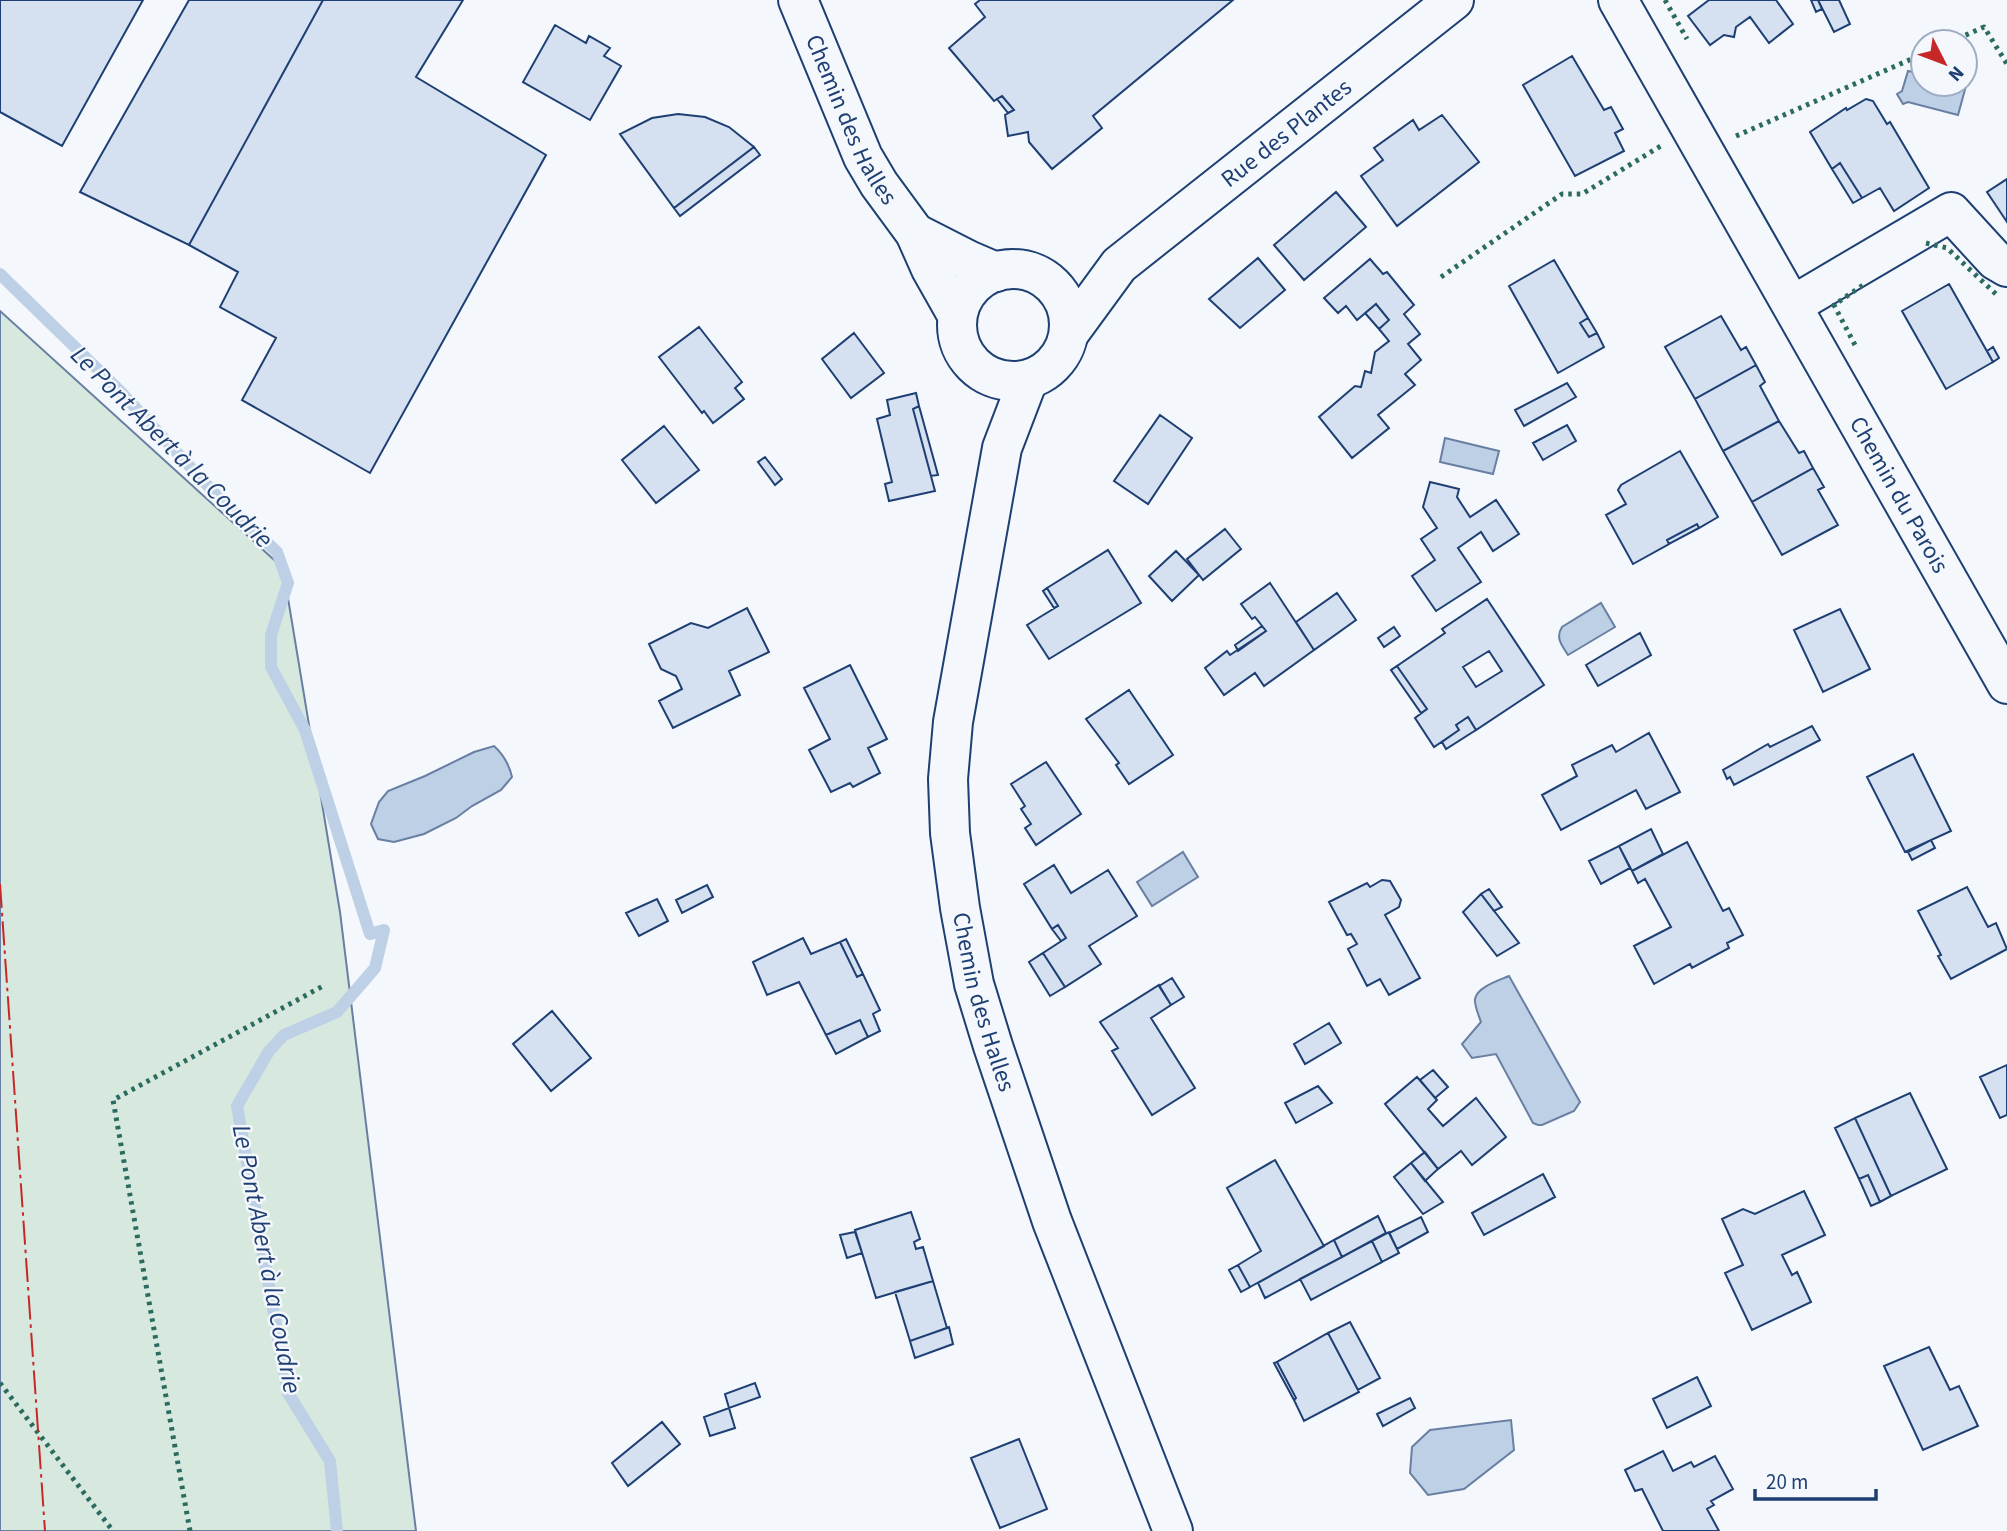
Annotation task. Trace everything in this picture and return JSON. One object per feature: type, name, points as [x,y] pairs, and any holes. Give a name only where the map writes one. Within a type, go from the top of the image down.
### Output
[{"type":"street","name":"Chemin des Halles","points":[[798,0],[863,157],[915,233],[931,269],[957,315]]},
{"type":"street","name":"Rue des Plantes","points":[[1070,331],[1119,265],[1454,0]]},
{"type":"street","name":"Chemin du Parois","points":[[1618,0],[2007,684]]},
{"type":"street","points":[[1793,305],[1951,212],[1995,260],[2007,267]]},
{"type":"street","name":"Chemin des Halles","points":[[915,233],[996,272]]},
{"type":"street","name":"Rue des Plantes","points":[[1052,284],[1090,271],[1119,265]]},
{"type":"street","points":[[1016,269],[1035,273],[1052,284],[1066,305],[1070,331],[1063,353],[1049,370],[1028,380],[1005,382],[983,373],[967,358],[958,338],[957,315],[964,296],[978,281],[996,272],[1016,269]]},
{"type":"street","name":"Chemin des Halles","points":[[983,373],[1002,448]]},
{"type":"street","name":"Chemin des Halles","points":[[1028,380],[1002,448],[953,722],[948,779],[950,833],[974,984],[1052,1221],[1173,1531]]},
{"type":"shaded area","points":[[0,311],[283,568],[340,912],[416,1531],[0,1531]]},
{"type":"water","points":[[1908,71],[1909,98],[1963,98],[1958,115],[1908,102],[1903,104],[1897,94],[1902,91]]},
{"type":"water","points":[[1445,438],[1499,451],[1493,474],[1440,462]]},
{"type":"water","points":[[1601,603],[1615,627],[1568,655],[1559,638],[1562,627]]},
{"type":"water","points":[[494,746],[506,760],[512,777],[501,790],[424,834],[394,842],[378,839],[371,824],[379,802],[388,791],[474,752]]},
{"type":"water","points":[[1183,852],[1198,877],[1152,906],[1137,882]]},
{"type":"water","points":[[1509,976],[1580,1102],[1574,1111],[1542,1125],[1533,1123],[1496,1054],[1472,1058],[1462,1044],[1481,1022],[1475,1004],[1477,995],[1489,984]]},
{"type":"water","points":[[1511,1420],[1514,1450],[1464,1489],[1428,1495],[1410,1473],[1412,1447],[1430,1430]]},
{"type":"building","points":[[0,0],[143,0],[62,146],[0,112]]},
{"type":"building","points":[[189,0],[323,0],[189,245],[80,192]]},
{"type":"building","points":[[323,0],[463,0],[416,77],[546,155],[370,473],[242,400],[276,338],[220,307],[238,272],[189,245]]},
{"type":"building","points":[[980,0],[1233,0],[1093,116],[1102,128],[1052,169],[1029,142],[1028,132],[1008,136],[1005,115],[1014,110],[1002,96],[994,101],[949,48],[985,17],[975,4]]},
{"type":"building","points":[[1709,0],[1776,0],[1793,24],[1769,43],[1750,17],[1736,27],[1734,37],[1724,35],[1710,45],[1688,16]]},
{"type":"building","points":[[1811,0],[1818,0],[1822,9],[1816,12]]},
{"type":"building","points":[[1818,0],[1839,0],[1850,24],[1834,32]]},
{"type":"building","points":[[555,25],[586,43],[589,36],[610,48],[604,56],[621,66],[590,120],[523,82]]},
{"type":"building","points":[[1572,56],[1604,110],[1611,107],[1623,129],[1615,133],[1624,151],[1575,176],[1523,85]]},
{"type":"building","points":[[1002,96],[1014,110],[1008,113],[997,99]]},
{"type":"building","points":[[1866,99],[1873,101],[1887,124],[1890,122],[1929,188],[1894,211],[1880,188],[1862,198],[1840,163],[1832,169],[1810,132],[1846,108],[1847,110]]},
{"type":"building","points":[[678,114],[705,117],[729,127],[754,147],[674,208],[620,134],[652,118]]},
{"type":"building","points":[[1442,115],[1479,162],[1397,226],[1361,176],[1383,160],[1374,148],[1413,120],[1419,130]]},
{"type":"building","points":[[754,147],[760,155],[680,216],[674,208]]},
{"type":"building","points":[[1840,163],[1862,198],[1853,203],[1832,169]]},
{"type":"building","points":[[2007,179],[2007,222],[1987,192]]},
{"type":"building","points":[[1336,192],[1366,227],[1304,280],[1274,245]]},
{"type":"building","points":[[1258,258],[1285,290],[1240,328],[1209,299]]},
{"type":"building","points":[[1370,259],[1383,274],[1387,272],[1414,305],[1404,314],[1420,334],[1408,344],[1421,360],[1405,374],[1415,385],[1378,415],[1389,428],[1352,458],[1319,417],[1355,386],[1361,387],[1365,371],[1371,373],[1375,352],[1389,341],[1379,329],[1389,320],[1376,304],[1357,320],[1346,306],[1338,313],[1324,298]]},
{"type":"building","points":[[1554,260],[1588,318],[1580,323],[1589,337],[1597,333],[1604,347],[1558,373],[1509,286]]},
{"type":"building","points":[[1949,284],[1993,362],[1946,389],[1902,311]]},
{"type":"building","points":[[1376,304],[1389,320],[1379,329],[1365,313]]},
{"type":"building","points":[[1721,316],[1741,350],[1746,347],[1756,365],[1695,399],[1665,347]]},
{"type":"building","points":[[1588,318],[1597,333],[1589,337],[1580,323]]},
{"type":"building","points":[[699,327],[742,382],[735,388],[744,399],[713,423],[704,411],[702,413],[659,357]]},
{"type":"building","points":[[854,333],[884,373],[851,398],[822,359]]},
{"type":"building","points":[[1993,347],[1999,358],[1993,362],[1987,351]]},
{"type":"building","points":[[1756,365],[1765,382],[1760,386],[1779,421],[1723,451],[1695,399]]},
{"type":"building","points":[[1567,383],[1576,397],[1524,426],[1515,410]]},
{"type":"building","points":[[916,393],[919,406],[913,409],[935,491],[889,501],[885,484],[892,482],[877,419],[890,415],[887,400]]},
{"type":"building","points":[[919,406],[938,475],[931,476],[913,409]]},
{"type":"building","points":[[1160,415],[1192,438],[1148,504],[1114,481]]},
{"type":"building","points":[[1779,421],[1799,453],[1804,451],[1813,468],[1752,502],[1723,451]]},
{"type":"building","points":[[1567,425],[1576,441],[1543,460],[1533,443]]},
{"type":"building","points":[[664,426],[699,470],[656,503],[622,460]]},
{"type":"building","points":[[1680,451],[1718,517],[1699,528],[1697,524],[1667,540],[1669,544],[1633,564],[1606,515],[1626,504],[1618,490],[1621,485]]},
{"type":"building","points":[[765,457],[782,479],[775,485],[758,462]]},
{"type":"building","points":[[1813,468],[1824,487],[1818,490],[1838,525],[1782,555],[1752,502]]},
{"type":"building","points":[[1430,482],[1459,489],[1457,497],[1470,517],[1496,500],[1519,534],[1493,551],[1481,532],[1458,548],[1481,582],[1436,611],[1412,576],[1435,560],[1421,539],[1437,528],[1423,507]]},
{"type":"building","points":[[1697,524],[1699,528],[1669,544],[1667,540]]},
{"type":"building","points":[[1225,529],[1241,549],[1203,580],[1187,559]]},
{"type":"building","points":[[1108,550],[1141,603],[1049,659],[1027,625],[1058,606],[1047,588]]},
{"type":"building","points":[[1176,551],[1199,575],[1172,601],[1149,576]]},
{"type":"building","points":[[1270,583],[1314,650],[1264,686],[1255,673],[1224,695],[1205,668],[1227,651],[1230,655],[1266,631],[1255,617],[1252,619],[1241,604]]},
{"type":"building","points":[[1047,588],[1058,606],[1054,608],[1043,591]]},
{"type":"building","points":[[1337,593],[1356,620],[1314,650],[1296,622]]},
{"type":"building","points":[[1487,599],[1544,685],[1476,730],[1468,717],[1456,725],[1459,730],[1434,747],[1415,718],[1427,709],[1397,666],[1445,633],[1442,629]],"holes":[[[1489,651],[1502,671],[1476,687],[1463,667]]]},
{"type":"building","points":[[747,608],[769,652],[729,671],[740,695],[673,728],[659,701],[682,689],[676,676],[661,669],[649,644],[691,623],[708,628]]},
{"type":"building","points":[[1840,609],[1870,669],[1823,692],[1794,630]]},
{"type":"building","points":[[1262,626],[1266,631],[1238,651],[1235,645]]},
{"type":"building","points":[[1394,627],[1400,636],[1384,647],[1378,638]]},
{"type":"building","points":[[1640,633],[1651,655],[1598,686],[1586,665]]},
{"type":"building","points":[[850,665],[887,739],[868,748],[880,773],[853,787],[850,783],[831,792],[809,750],[830,739],[804,688]]},
{"type":"building","points":[[1397,666],[1427,709],[1421,713],[1391,670]]},
{"type":"building","points":[[1129,690],[1173,755],[1129,784],[1116,765],[1119,763],[1086,719]]},
{"type":"building","points":[[1468,717],[1476,730],[1446,749],[1442,742],[1459,730],[1456,725]]},
{"type":"building","points":[[1812,726],[1820,740],[1734,785],[1730,777],[1727,779],[1723,770],[1768,744],[1770,747]]},
{"type":"building","points":[[1649,733],[1680,792],[1646,809],[1636,790],[1561,830],[1542,795],[1577,776],[1572,765],[1612,745],[1616,752]]},
{"type":"building","points":[[1913,754],[1951,831],[1905,852],[1867,777]]},
{"type":"building","points":[[1046,762],[1081,814],[1036,845],[1025,828],[1031,824],[1021,809],[1025,806],[1011,784]]},
{"type":"building","points":[[1651,829],[1663,854],[1632,871],[1619,846]]},
{"type":"building","points":[[1931,840],[1935,848],[1912,860],[1908,852]]},
{"type":"building","points":[[1687,842],[1723,911],[1729,908],[1743,935],[1727,943],[1729,948],[1692,968],[1690,964],[1654,984],[1634,946],[1671,927],[1645,879],[1638,883],[1632,871]]},
{"type":"building","points":[[1619,846],[1630,868],[1601,884],[1589,861]]},
{"type":"building","points":[[1054,865],[1071,893],[1108,870],[1137,916],[1089,946],[1101,964],[1065,987],[1043,953],[1066,938],[1058,925],[1052,929],[1024,884]]},
{"type":"building","points":[[1382,880],[1390,881],[1401,900],[1399,907],[1385,915],[1420,978],[1389,995],[1380,979],[1367,986],[1348,949],[1357,944],[1351,934],[1347,935],[1329,902],[1367,883],[1370,887]]},
{"type":"building","points":[[707,885],[713,897],[682,913],[676,900]]},
{"type":"building","points":[[1967,887],[1988,927],[1996,923],[2007,949],[1951,979],[1918,911]]},
{"type":"building","points":[[1489,889],[1502,907],[1494,911],[1481,894]]},
{"type":"building","points":[[1481,894],[1519,943],[1497,956],[1463,912]]},
{"type":"building","points":[[657,899],[668,921],[639,936],[626,913]]},
{"type":"building","points":[[1058,925],[1066,938],[1061,941],[1052,929]]},
{"type":"building","points":[[803,938],[811,954],[840,942],[857,977],[863,974],[880,1010],[873,1014],[880,1031],[868,1037],[860,1020],[826,1035],[799,982],[767,995],[753,962]]},
{"type":"building","points":[[846,939],[863,974],[857,977],[840,942]]},
{"type":"building","points":[[1043,953],[1065,987],[1050,996],[1029,962]]},
{"type":"building","points":[[1172,978],[1184,997],[1171,1005],[1159,986]]},
{"type":"building","points":[[1159,985],[1171,1005],[1151,1018],[1195,1088],[1152,1115],[1112,1051],[1118,1048],[1100,1022]]},
{"type":"building","points":[[552,1011],[591,1058],[551,1091],[513,1044]]},
{"type":"building","points":[[860,1020],[868,1037],[836,1054],[826,1035]]},
{"type":"building","points":[[1329,1023],[1341,1043],[1305,1064],[1294,1044]]},
{"type":"building","points":[[2007,1065],[2007,1115],[2000,1118],[1980,1077]]},
{"type":"building","points":[[1433,1070],[1448,1087],[1435,1098],[1420,1080]]},
{"type":"building","points":[[1417,1077],[1437,1100],[1428,1109],[1443,1126],[1476,1098],[1506,1137],[1472,1165],[1461,1151],[1438,1169],[1385,1104]]},
{"type":"building","points":[[1318,1086],[1332,1103],[1296,1123],[1285,1103]]},
{"type":"building","points":[[1910,1093],[1947,1169],[1891,1196],[1855,1118]]},
{"type":"building","points":[[1855,1118],[1891,1196],[1880,1202],[1868,1175],[1859,1179],[1835,1128]]},
{"type":"building","points":[[1425,1152],[1438,1169],[1425,1181],[1411,1163]]},
{"type":"building","points":[[1275,1160],[1324,1246],[1250,1287],[1238,1265],[1261,1251],[1227,1188]]},
{"type":"building","points":[[1411,1163],[1443,1202],[1423,1214],[1394,1177]]},
{"type":"building","points":[[1543,1174],[1555,1197],[1484,1235],[1472,1213]]},
{"type":"building","points":[[1868,1175],[1880,1202],[1871,1206],[1859,1179]]},
{"type":"building","points":[[1804,1191],[1825,1235],[1782,1255],[1792,1275],[1797,1272],[1811,1302],[1752,1330],[1725,1273],[1743,1265],[1722,1219],[1743,1209],[1755,1214]]},
{"type":"building","points":[[911,1212],[920,1239],[914,1242],[916,1249],[923,1247],[933,1281],[876,1298],[855,1230]]},
{"type":"building","points":[[1378,1216],[1386,1233],[1342,1257],[1334,1240]]},
{"type":"building","points":[[1421,1217],[1428,1232],[1397,1249],[1389,1233]]},
{"type":"building","points":[[855,1232],[862,1253],[847,1258],[840,1235]]},
{"type":"building","points":[[1389,1232],[1399,1253],[1382,1262],[1372,1241]]},
{"type":"building","points":[[1334,1240],[1342,1257],[1265,1298],[1258,1283]]},
{"type":"building","points":[[1372,1241],[1382,1262],[1311,1300],[1300,1279]]},
{"type":"building","points":[[1238,1265],[1250,1287],[1241,1292],[1229,1270]]},
{"type":"building","points":[[933,1281],[947,1328],[910,1341],[895,1292]]},
{"type":"building","points":[[1350,1322],[1380,1378],[1358,1390],[1328,1333]]},
{"type":"building","points":[[949,1327],[953,1344],[915,1358],[910,1341]]},
{"type":"building","points":[[1328,1333],[1359,1392],[1304,1421],[1294,1400],[1296,1398],[1277,1362]]},
{"type":"building","points":[[1929,1347],[1950,1390],[1959,1386],[1978,1426],[1923,1450],[1884,1366]]},
{"type":"building","points":[[1277,1362],[1296,1398],[1294,1400],[1274,1363]]},
{"type":"building","points":[[1697,1377],[1711,1406],[1667,1428],[1653,1399]]},
{"type":"building","points":[[755,1383],[760,1397],[729,1408],[725,1394]]},
{"type":"building","points":[[1410,1398],[1415,1408],[1383,1426],[1377,1414]]},
{"type":"building","points":[[729,1408],[735,1428],[710,1436],[704,1417]]},
{"type":"building","points":[[662,1422],[680,1444],[628,1486],[612,1463]]},
{"type":"building","points":[[1019,1439],[1047,1509],[1000,1528],[971,1458]]},
{"type":"building","points":[[1663,1451],[1673,1471],[1691,1462],[1694,1467],[1715,1456],[1733,1489],[1711,1501],[1714,1505],[1707,1509],[1719,1531],[1663,1531],[1642,1489],[1635,1491],[1625,1470]]},
{"type":"waterway","name":"Le Pont Abert à la Coudrie","points":[[0,274],[120,391],[220,499],[277,552],[288,583],[271,635],[271,667],[305,730],[370,934],[384,930],[375,968],[337,1012],[284,1035],[269,1051],[237,1106],[288,1393],[330,1461],[337,1531]]},
{"type":"hedge","points":[[1665,0],[1687,39]]},
{"type":"hedge","points":[[1979,29],[1984,27],[2007,64]]},
{"type":"hedge","points":[[1736,136],[1909,60]]},
{"type":"hedge","points":[[1441,277],[1562,194],[1582,194],[1664,144]]},
{"type":"hedge","points":[[1926,243],[1947,248],[1998,296]]},
{"type":"hedge","points":[[1855,345],[1834,305],[1863,285]]},
{"type":"hedge","points":[[190,1531],[113,1100],[323,986]]},
{"type":"hedge","points":[[0,1383],[113,1531]]},
{"type":"power","points":[[0,884],[45,1531]]}]
